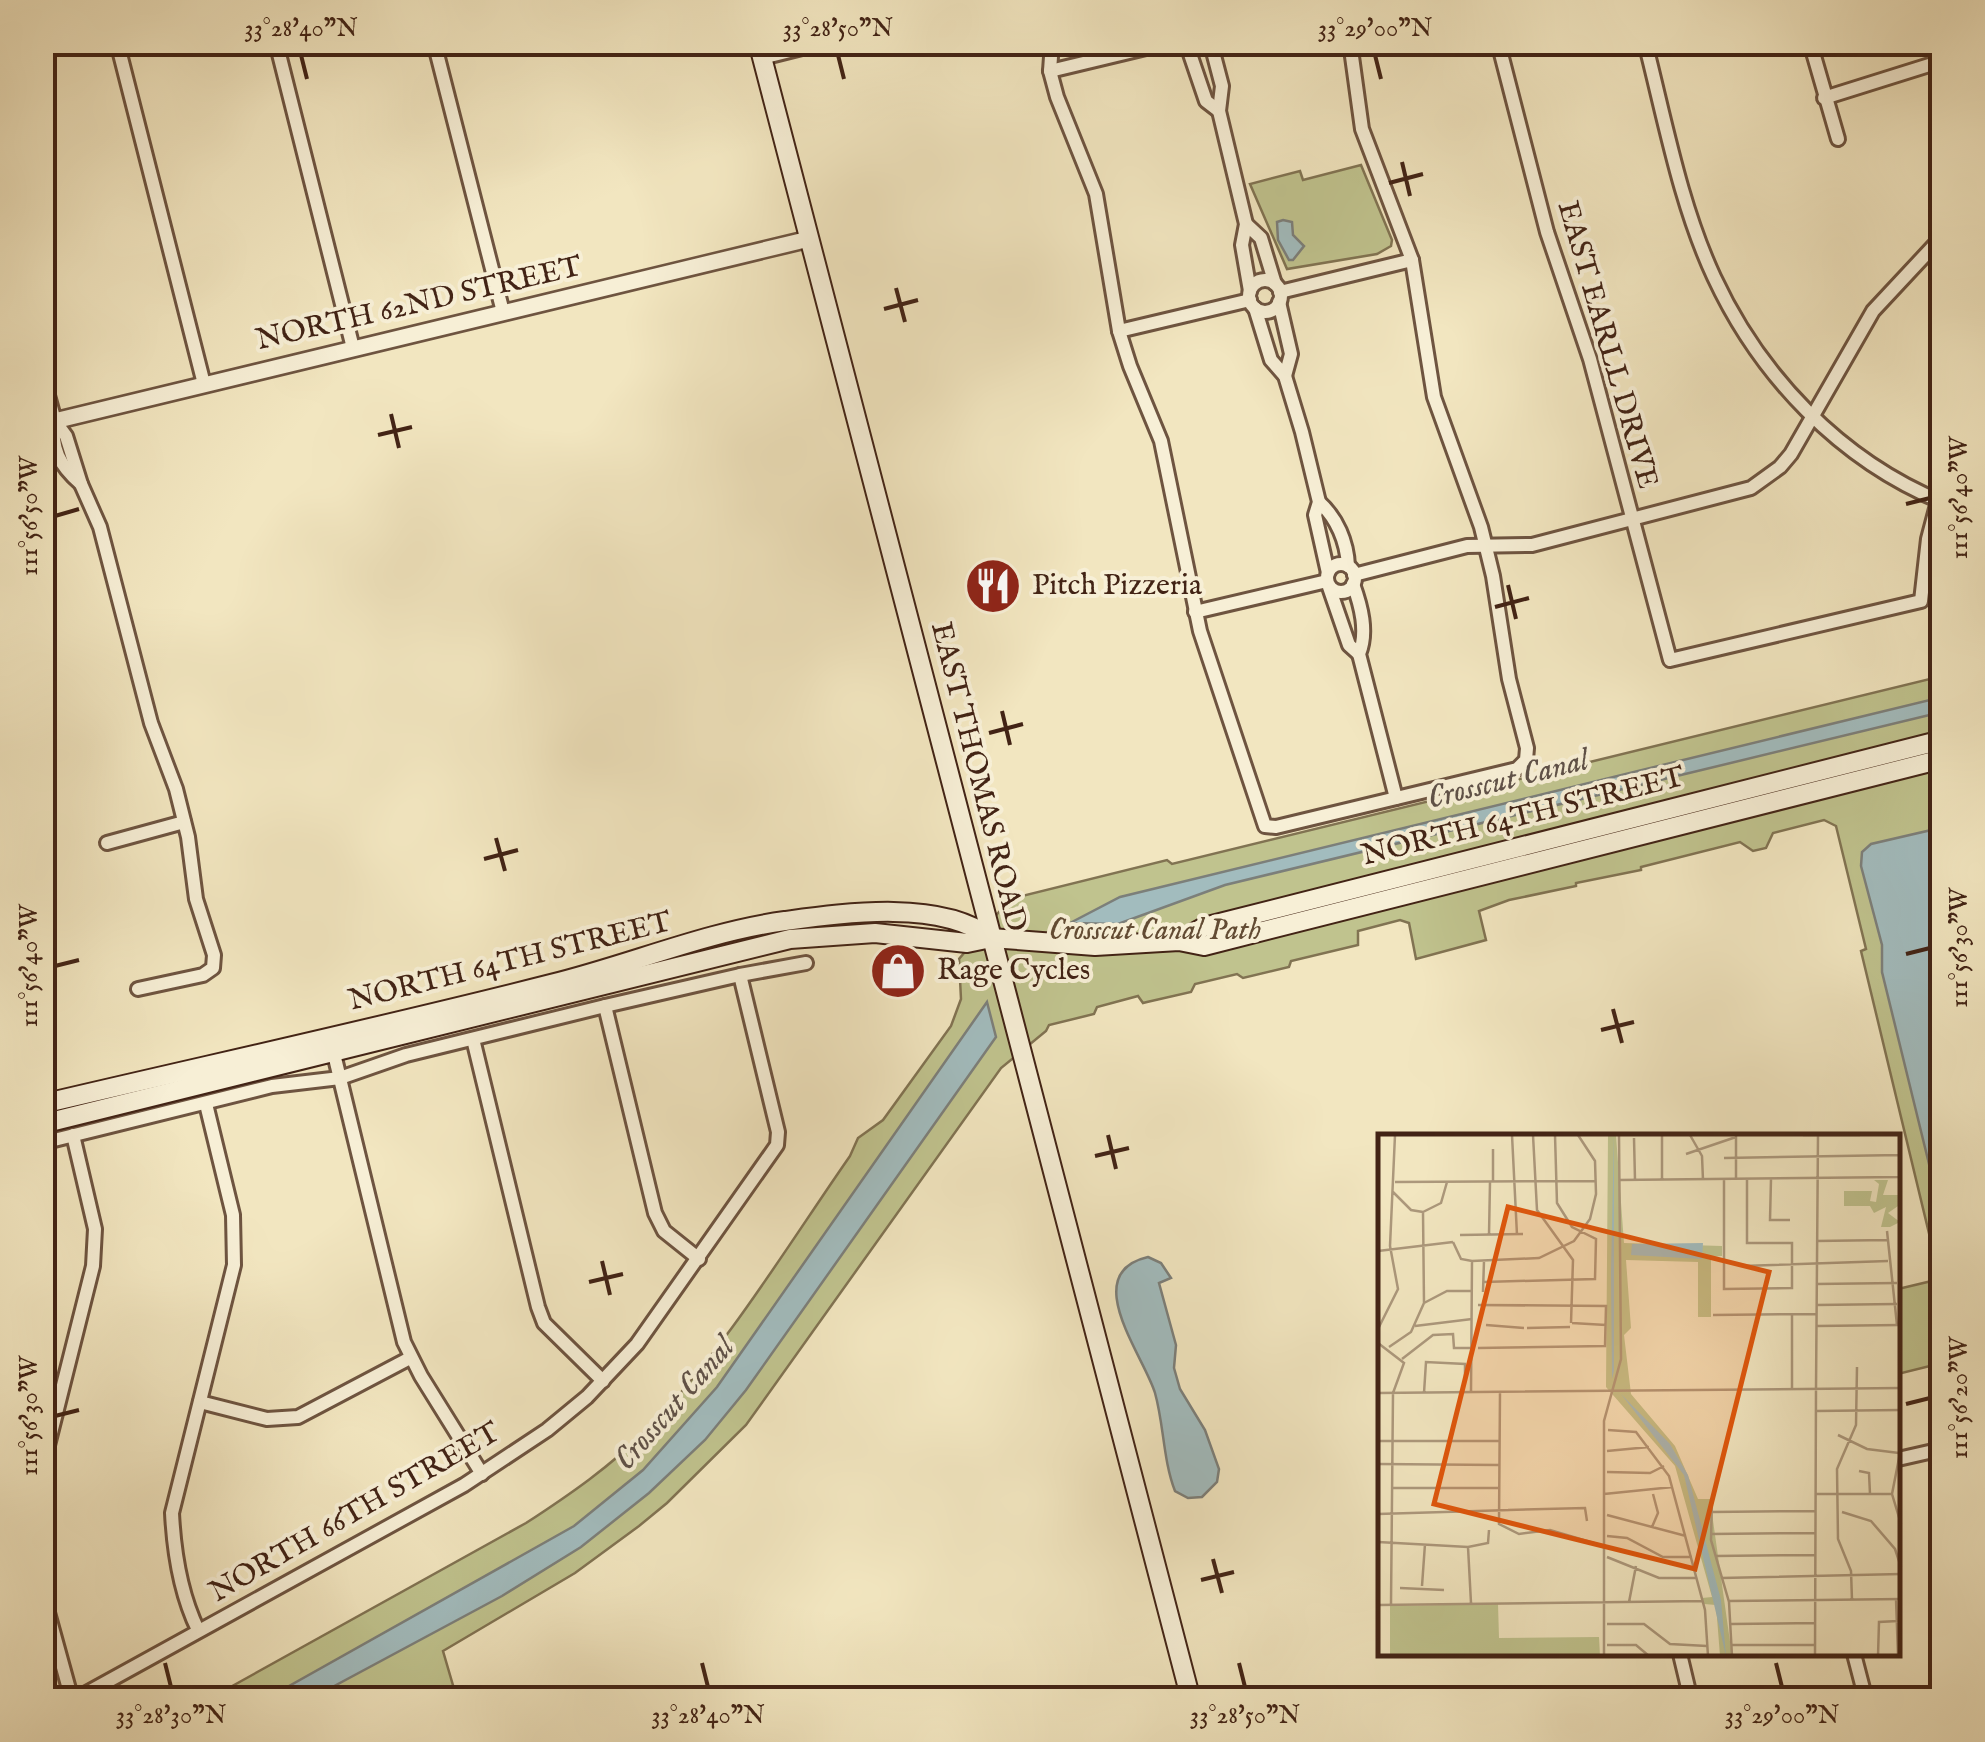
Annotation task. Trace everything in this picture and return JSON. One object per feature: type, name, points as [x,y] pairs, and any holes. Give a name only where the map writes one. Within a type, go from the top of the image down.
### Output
[{"type":"main road","name":"EAST THOMAS ROAD","points":[[760,50],[1191,1700]]},
{"type":"main road","name":"NORTH 64TH STREET","points":[[1179,941],[1204,926],[1942,740]]},
{"type":"main road","name":"NORTH 64TH STREET","points":[[42,1124],[820,917],[898,914],[961,920],[991,938],[1026,942],[1096,946],[1179,941],[1204,946],[1942,759]]},
{"type":"main road","name":"NORTH 64TH STREET","points":[[42,1104],[331,1045]]},
{"type":"street","points":[[117,42],[204,384]]},
{"type":"street","points":[[276,42],[353,348]]},
{"type":"street","points":[[434,42],[504,312]]},
{"type":"street","points":[[760,50],[826,42]]},
{"type":"street","points":[[1052,42],[1050,71],[1091,178],[1119,332],[1161,441],[1194,612],[1328,580],[1336,565],[1352,575],[1467,546],[1532,545],[1752,488],[1780,467],[1803,435],[1873,311],[1942,236]]},
{"type":"street","points":[[1050,71],[1171,42]]},
{"type":"street","points":[[1350,42],[1362,129],[1412,260],[1437,409],[1485,545]]},
{"type":"street","name":"EAST EARLL DRIVE","points":[[1498,42],[1547,232],[1590,359],[1670,660],[1922,601],[1928,539],[1941,501]]},
{"type":"street","points":[[1645,42],[1686,200],[1712,273],[1732,313],[1773,374],[1827,432],[1874,466],[1941,501],[1942,486]]},
{"type":"street","points":[[1810,42],[1838,138]]},
{"type":"street","points":[[1186,45],[1200,51],[1211,43],[1222,86],[1219,111],[1246,224],[1242,245],[1252,300],[1271,360],[1286,376]]},
{"type":"street","points":[[1186,45],[1206,101],[1219,111]]},
{"type":"street","points":[[1824,98],[1942,61]]},
{"type":"street","points":[[1246,224],[1260,238],[1278,293],[1291,354],[1286,376],[1319,502],[1333,514],[1348,556],[1362,618],[1364,642],[1359,654]]},
{"type":"street","name":"NORTH 62ND STREET","points":[[49,423],[809,239]]},
{"type":"street","points":[[1119,332],[1252,300],[1269,311],[1278,293],[1412,260]]},
{"type":"street","points":[[1252,300],[1261,280],[1278,293]]},
{"type":"street","points":[[42,374],[52,440],[65,468],[81,484],[100,527],[151,723],[172,774],[196,899],[214,955],[213,968],[203,976],[138,989]]},
{"type":"street","points":[[1319,502],[1314,515],[1328,580],[1349,645],[1359,654],[1396,798]]},
{"type":"street","name":"NORTH 64TH STREET","points":[[1194,612],[1264,826],[1276,827],[1517,769],[1526,760],[1528,748],[1508,679],[1485,545]]},
{"type":"street","points":[[1328,580],[1344,592],[1352,575]]},
{"type":"street","points":[[107,843],[184,822]]},
{"type":"street","points":[[42,1142],[272,1086],[340,1078],[395,1058],[605,1006],[806,964]]},
{"type":"street","name":"NORTH 66TH STREET","points":[[73,1700],[482,1474],[547,1430],[637,1344],[778,1145],[740,975]]},
{"type":"street","points":[[605,1006],[656,1213],[664,1231],[698,1259]]},
{"type":"street","points":[[473,1039],[538,1306],[552,1331],[602,1381]]},
{"type":"street","points":[[331,1045],[410,1358],[482,1474]]},
{"type":"street","points":[[198,1630],[189,1613],[174,1554],[172,1512],[234,1265],[233,1215],[206,1104]]},
{"type":"street","points":[[42,1469],[93,1266],[94,1229],[73,1136]]},
{"type":"street","points":[[200,1402],[267,1419],[298,1417],[410,1358]]},
{"type":"street","points":[[1900,1459],[1942,1448]]},
{"type":"street","points":[[42,1591],[73,1700]]},
{"type":"street","points":[[1681,1657],[1692,1700]]},
{"type":"street","points":[[1855,1657],[1866,1700]]},
{"type":"green space","points":[[1361,165],[1392,240],[1391,246],[1377,254],[1287,269],[1250,184],[1300,171],[1303,180]]},
{"type":"green space","name":"Crosscut Canal Path","points":[[1942,676],[1942,1363],[1900,1374],[1900,1289],[1940,1279],[1861,951],[1866,949],[1836,826],[1824,820],[1773,833],[1766,848],[1753,851],[1740,842],[1641,870],[1509,900],[1479,911],[1486,940],[1416,959],[1409,923],[1400,920],[1358,931],[1358,945],[1291,961],[1289,967],[1195,984],[1191,992],[1143,1003],[1138,996],[1097,1007],[1094,1014],[1049,1025],[1001,1068],[746,1425],[639,1526],[575,1573],[443,1651],[457,1699],[207,1700],[526,1523],[619,1455],[648,1429],[703,1365],[779,1261],[858,1138],[883,1120],[951,1026],[961,999],[959,959],[1010,899],[1167,860],[1172,864]]},
{"type":"water","points":[[1277,222],[1292,222],[1293,235],[1304,246],[1293,260],[1289,260],[1278,240]]},
{"type":"water","points":[[1942,697],[1942,712],[1225,885],[1118,924],[1070,923],[1120,897]]},
{"type":"water","points":[[1940,828],[1942,1217],[1882,972],[1882,945],[1861,866],[1862,852],[1871,844]]},
{"type":"water","points":[[987,1002],[996,1037],[746,1390],[705,1440],[649,1493],[581,1547],[502,1596],[310,1699],[266,1699],[574,1526],[643,1470],[717,1387]]},
{"type":"water","points":[[1148,1257],[1161,1263],[1171,1278],[1159,1283],[1176,1345],[1174,1368],[1180,1389],[1205,1430],[1219,1469],[1217,1482],[1202,1497],[1188,1498],[1175,1491],[1155,1393],[1121,1317],[1118,1280],[1128,1266]]},
{"type":"place","name":"Pitch Pizzeria","points":[[993,586]]},
{"type":"place","name":"Rage Cycles","points":[[898,971]]},
{"type":"water label","name":"Crosscut Canal","points":[[1508,780]]},
{"type":"water label","name":"Crosscut Canal","points":[[675,1404]]}]
